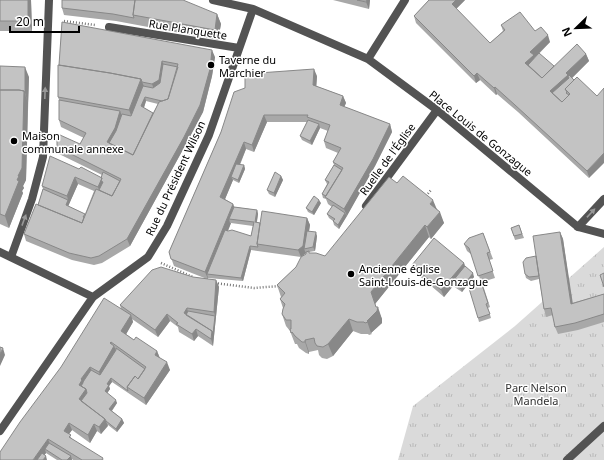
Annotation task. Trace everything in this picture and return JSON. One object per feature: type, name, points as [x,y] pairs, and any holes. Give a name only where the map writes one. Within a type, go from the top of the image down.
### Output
[{"type":"street","points":[[11,257],[32,199],[42,156],[49,0]]},
{"type":"street","points":[[214,0],[253,8]]},
{"type":"street","points":[[241,0],[253,8]]},
{"type":"street","points":[[368,59],[405,0]]},
{"type":"street","name":"Rue du Président Wilson","points":[[0,431],[93,297],[148,257],[167,226],[209,135],[253,8]]},
{"type":"street","name":"Place Louis de Gonzague","points":[[253,8],[368,59],[437,110],[578,227]]},
{"type":"street","name":"Rue Planquette","points":[[109,27],[239,48]]},
{"type":"street","name":"Ruelle de l'Église","points":[[363,210],[437,110]]},
{"type":"street","points":[[604,199],[578,227],[604,234]]},
{"type":"street","points":[[0,252],[93,297]]},
{"type":"street","points":[[568,460],[604,426]]},
{"type":"path","points":[[48,19],[109,27]]},
{"type":"path","points":[[423,200],[430,190]]},
{"type":"path","points":[[148,257],[198,279]]},
{"type":"path","points":[[212,282],[254,288],[281,286]]},
{"type":"green space","name":"Parc Nelson Mandela","points":[[604,247],[604,460],[398,460],[413,406],[515,326]]},
{"type":"building","points":[[0,0],[28,0],[28,21],[0,21]]},
{"type":"building","points":[[62,0],[135,0],[134,18],[62,8]]},
{"type":"building","points":[[135,0],[183,0],[217,14],[215,30],[133,15]]},
{"type":"building","points":[[429,0],[456,0],[452,4],[490,43],[505,30],[501,25],[520,12],[535,31],[541,27],[548,35],[530,52],[534,55],[525,63],[542,78],[577,44],[586,54],[566,73],[568,75],[550,91],[562,102],[570,94],[565,89],[577,77],[597,96],[604,88],[604,153],[587,171],[495,87],[494,88],[477,73],[474,76],[414,16]]},
{"type":"building","points":[[62,22],[212,50],[210,69],[200,105],[184,137],[127,239],[99,256],[91,258],[69,253],[24,234],[36,204],[82,223],[96,189],[112,196],[121,179],[57,147],[57,137],[60,135],[80,144],[86,133],[59,120],[59,100],[120,111],[115,128],[107,142],[133,155],[159,102],[168,99],[178,64],[162,61],[159,80],[152,84],[142,82],[141,79],[59,65]]},
{"type":"building","points":[[539,53],[554,66],[542,78],[528,65]]},
{"type":"building","points":[[163,64],[178,67],[168,99],[162,101],[145,97],[141,106],[153,113],[133,155],[109,143],[116,131],[122,114],[131,116],[143,86],[153,88],[160,83]]},
{"type":"building","points":[[58,65],[141,79],[129,110],[58,97]]},
{"type":"building","points":[[0,66],[25,67],[25,93],[24,91],[19,90],[0,90]]},
{"type":"building","points":[[314,69],[313,85],[343,96],[340,105],[390,124],[373,159],[344,209],[325,197],[343,168],[333,162],[341,148],[324,141],[330,125],[307,117],[308,115],[264,115],[252,145],[244,142],[220,197],[233,204],[205,272],[171,259],[169,252],[221,132],[234,92],[245,88],[245,74]]},
{"type":"building","points":[[569,75],[574,80],[565,89],[567,92],[566,93],[569,95],[562,102],[552,93],[569,78]]},
{"type":"building","name":"Maison communale annexe","points":[[0,90],[24,91],[22,168],[17,180],[19,181],[5,216],[0,214]]},
{"type":"building","points":[[308,120],[319,124],[310,141],[300,136]]},
{"type":"building","points":[[50,156],[79,169],[81,167],[102,178],[98,187],[75,177],[67,196],[42,186]]},
{"type":"building","points":[[236,164],[244,165],[238,180],[231,177]]},
{"type":"building","points":[[334,165],[342,170],[326,196],[322,194],[329,182],[325,180]]},
{"type":"building","points":[[103,172],[120,181],[112,196],[99,190],[103,182],[101,181],[101,178]]},
{"type":"building","points":[[275,172],[281,176],[274,193],[267,190]]},
{"type":"building","name":"Ancienne église Saint-Louis-de-Gonzague","points":[[403,176],[433,200],[430,204],[440,212],[427,227],[425,225],[371,292],[376,307],[378,307],[377,311],[367,321],[368,322],[357,322],[349,319],[328,344],[323,347],[317,346],[314,338],[302,342],[292,332],[291,333],[291,320],[286,320],[282,314],[285,304],[280,299],[285,293],[277,285],[296,267],[301,257],[306,254],[306,252],[309,251],[309,253],[316,253],[325,256],[389,177],[397,183]]},
{"type":"building","points":[[43,189],[68,200],[66,205],[85,214],[82,223],[38,205]]},
{"type":"building","points":[[314,196],[319,200],[312,212],[306,208]]},
{"type":"building","points":[[333,205],[345,213],[338,225],[333,221],[335,219],[327,214]]},
{"type":"building","points":[[234,207],[257,210],[255,222],[260,223],[257,244],[258,247],[250,246],[241,278],[207,274],[225,230],[232,230],[251,236],[254,222],[229,219]]},
{"type":"building","points":[[262,211],[307,218],[303,246],[298,250],[257,244]]},
{"type":"building","points":[[519,225],[522,234],[514,236],[511,228]]},
{"type":"building","points":[[307,231],[316,232],[313,247],[304,249]]},
{"type":"building","points":[[560,232],[571,304],[604,294],[604,314],[575,323],[555,327],[551,308],[544,309],[533,236]]},
{"type":"building","points":[[483,233],[490,252],[487,253],[493,271],[478,276],[469,248],[464,244],[469,238]]},
{"type":"building","points":[[434,238],[464,263],[441,290],[412,265]]},
{"type":"building","points":[[536,256],[539,276],[529,277],[525,274],[523,262],[526,258]]},
{"type":"building","points":[[465,266],[473,273],[461,289],[452,282]]},
{"type":"building","points":[[161,267],[193,277],[216,280],[214,312],[187,308],[184,313],[212,331],[211,339],[196,329],[192,334],[176,324],[178,323],[167,314],[155,330],[120,305],[152,270]]},
{"type":"building","points":[[604,273],[604,287],[600,275]]},
{"type":"building","points":[[481,282],[490,314],[478,318],[468,285]]},
{"type":"building","points":[[104,298],[131,315],[121,331],[134,340],[136,337],[157,351],[155,355],[167,362],[144,398],[127,387],[135,376],[138,379],[146,367],[111,342],[110,343],[114,346],[99,372],[90,367],[81,379],[82,380],[79,385],[86,389],[79,399],[105,419],[99,427],[94,424],[88,435],[69,423],[64,431],[71,435],[69,437],[103,458],[102,460],[82,460],[48,439],[33,460],[0,460],[0,452],[20,422],[61,367]]},
{"type":"building","points":[[188,311],[215,316],[213,334],[212,331],[186,315]]},
{"type":"building","points":[[0,347],[3,348],[0,354]]},
{"type":"building","points":[[116,348],[145,369],[138,379],[135,376],[127,387],[128,391],[111,378],[107,384],[109,385],[105,391],[116,400],[109,409],[122,419],[116,429],[81,401],[87,393],[86,389],[81,386],[91,370],[100,375]]},
{"type":"building","points":[[49,443],[71,456],[67,460],[62,460],[45,449]]},
{"type":"building","points":[[42,453],[46,456],[43,460],[37,460]]},
{"type":"place","name":"Taverne du Marchier","points":[[211,65]]},
{"type":"place","name":"Maison communale annexe","points":[[14,141]]},
{"type":"place","name":"Ancienne église Saint-Louis-de-Gonzague","points":[[351,274]]}]
